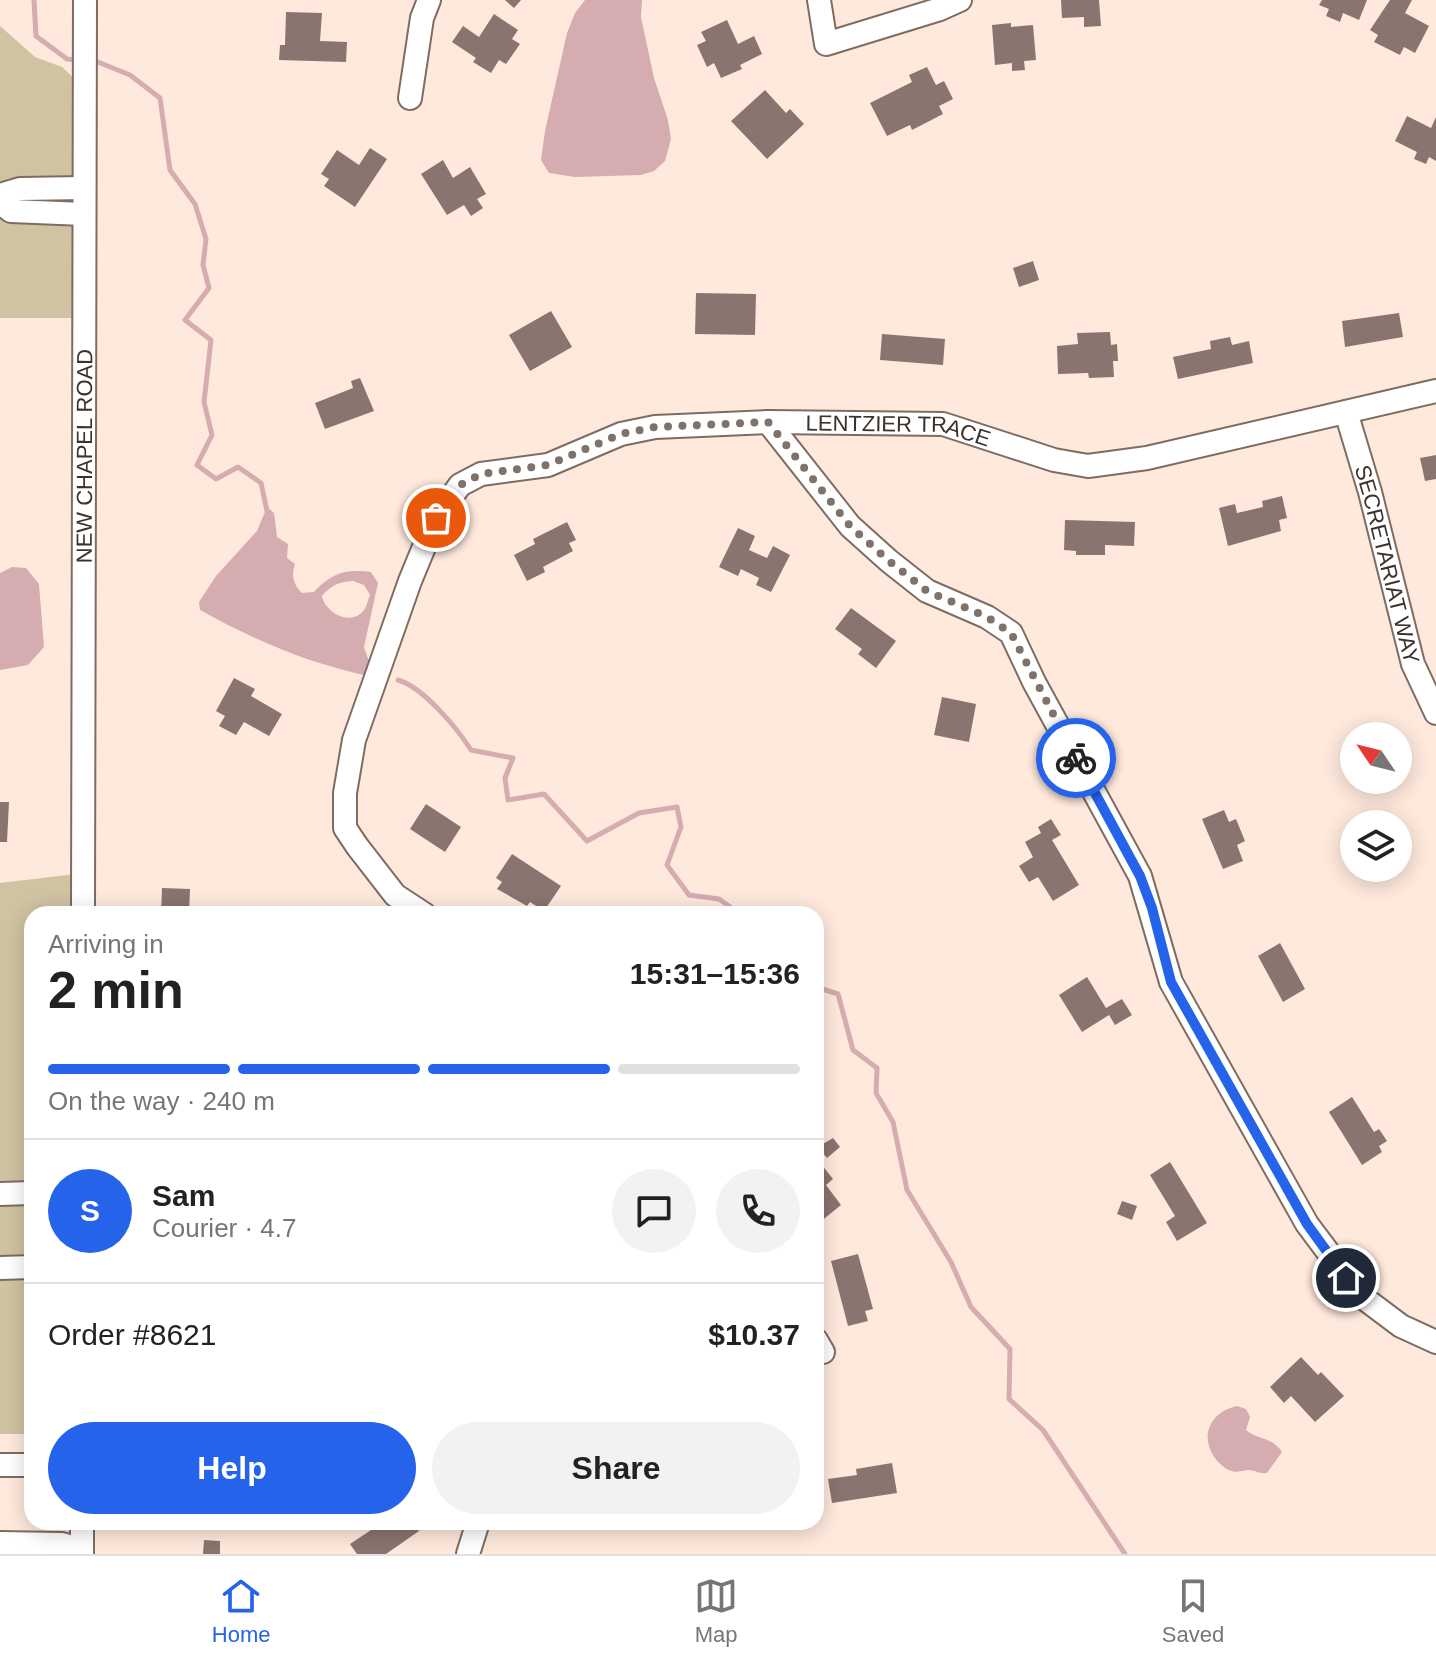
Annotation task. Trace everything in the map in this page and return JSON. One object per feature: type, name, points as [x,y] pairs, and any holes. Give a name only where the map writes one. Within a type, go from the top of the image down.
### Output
[{"type":"street","name":"NEW CHAPEL ROAD","points":[[83,906],[85,0]]},
{"type":"street","points":[[410,98],[422,18],[429,0]]},
{"type":"street","points":[[819,0],[826,44],[960,0]]},
{"type":"street","points":[[0,195],[20,189],[84,188]]},
{"type":"street","points":[[0,203],[11,211],[84,214]]},
{"type":"street","name":"LENTZIER TRACE","points":[[412,906],[395,895],[345,828],[345,793],[354,740],[410,581],[436,518],[460,485],[481,474],[548,465],[621,434],[655,427],[768,422],[943,424],[1054,460],[1088,466],[1147,458],[1436,391]]},
{"type":"street","name":"SECRETARIAT WAY","points":[[1346,412],[1370,492],[1413,664],[1436,713]]},
{"type":"street","points":[[768,422],[850,526],[889,561],[927,591],[987,617],[1011,633],[1034,682],[1140,876],[1152,908],[1171,982],[1307,1224],[1361,1296],[1401,1326],[1436,1342]]},
{"type":"street","points":[[0,1194],[24,1193]]},
{"type":"street","points":[[0,1268],[24,1267]]},
{"type":"street","points":[[0,1465],[24,1465]]},
{"type":"street","points":[[0,1543],[62,1544],[82,1552],[82,1530]]},
{"type":"street","points":[[468,1554],[476,1530]]},
{"type":"shaded area","points":[[585,0],[642,0],[641,17],[671,139],[665,161],[654,171],[641,175],[575,177],[549,173],[541,160],[567,33],[575,13]]},
{"type":"shaded area","points":[[0,26],[35,57],[62,67],[76,80],[79,318],[0,318]]},
{"type":"shaded area","points":[[267,507],[274,513],[277,537],[288,544],[287,558],[295,564],[294,580],[302,593],[314,592],[327,580],[340,574],[371,572],[378,583],[364,647],[371,667],[368,676],[281,649],[200,610],[199,602],[216,576],[257,531]],"holes":[[[353,581],[364,585],[370,595],[364,610],[355,617],[337,615],[324,602],[322,596],[339,583]]]},
{"type":"shaded area","points":[[12,567],[26,568],[39,584],[44,647],[28,665],[0,670],[0,573]]},
{"type":"shaded area","points":[[84,873],[84,906],[24,906],[24,1434],[0,1434],[0,883]]},
{"type":"shaded area","points":[[1237,1406],[1246,1409],[1250,1417],[1246,1430],[1274,1444],[1282,1452],[1267,1473],[1228,1470],[1211,1451],[1208,1432],[1211,1424],[1217,1416]]},
{"type":"building","points":[[505,0],[521,0],[514,8]]},
{"type":"building","points":[[1061,0],[1099,0],[1101,26],[1084,27],[1084,17],[1062,18]]},
{"type":"building","points":[[1322,0],[1367,0],[1359,20],[1343,13],[1340,22],[1326,16],[1329,9],[1319,5]]},
{"type":"building","points":[[1390,0],[1412,0],[1405,13],[1429,26],[1415,53],[1404,47],[1400,55],[1374,42],[1378,35],[1370,30]]},
{"type":"building","points":[[286,12],[322,13],[320,41],[347,42],[346,62],[279,60],[280,45],[285,45]]},
{"type":"building","points":[[494,14],[518,30],[512,39],[520,44],[506,64],[499,60],[491,73],[473,62],[476,58],[452,42],[463,26],[479,37]]},
{"type":"building","points":[[727,20],[738,44],[754,36],[762,54],[740,65],[742,69],[721,78],[714,63],[707,67],[697,45],[706,41],[701,32]]},
{"type":"building","points":[[1011,23],[1011,27],[1033,25],[1036,60],[1024,61],[1025,70],[1012,71],[1012,63],[995,65],[992,25]]},
{"type":"building","points":[[927,67],[936,85],[944,81],[953,99],[939,106],[943,114],[912,130],[910,125],[887,136],[870,103],[912,82],[909,75]]},
{"type":"building","points":[[765,90],[786,113],[790,109],[804,124],[767,159],[731,121]]},
{"type":"building","points":[[1407,116],[1431,128],[1436,117],[1436,161],[1429,157],[1426,164],[1414,159],[1417,152],[1395,141]]},
{"type":"building","points":[[370,148],[387,159],[355,207],[324,186],[329,179],[321,174],[337,150],[359,165]]},
{"type":"building","points":[[443,160],[453,178],[470,167],[486,194],[477,199],[483,208],[471,216],[464,205],[447,215],[421,174]]},
{"type":"building","points":[[1033,261],[1039,280],[1019,287],[1013,268]]},
{"type":"building","points":[[696,293],[756,294],[755,335],[695,334]]},
{"type":"building","points":[[551,311],[572,347],[530,371],[509,335]]},
{"type":"building","points":[[1399,313],[1403,337],[1345,347],[1342,321]]},
{"type":"building","points":[[1110,332],[1111,345],[1117,344],[1118,361],[1113,361],[1114,377],[1089,378],[1088,373],[1058,374],[1057,346],[1078,344],[1077,333]]},
{"type":"building","points":[[882,334],[945,339],[943,365],[880,360]]},
{"type":"building","points":[[1230,337],[1232,345],[1249,341],[1253,363],[1178,379],[1173,357],[1211,349],[1210,341]]},
{"type":"building","points":[[360,378],[374,411],[325,429],[315,403],[353,388],[351,381]]},
{"type":"building","points":[[1436,455],[1436,479],[1425,481],[1420,458]]},
{"type":"building","points":[[1282,496],[1287,518],[1279,520],[1281,531],[1228,546],[1219,508],[1235,504],[1237,513],[1263,507],[1262,501]]},
{"type":"building","points":[[1065,520],[1135,522],[1134,546],[1105,545],[1105,555],[1076,555],[1076,551],[1064,550]]},
{"type":"building","points":[[567,522],[576,540],[569,543],[573,551],[543,567],[545,572],[527,581],[514,555],[535,544],[533,539]]},
{"type":"building","points":[[738,528],[755,536],[749,550],[767,558],[773,546],[790,555],[771,592],[756,585],[759,578],[741,569],[738,576],[719,567]]},
{"type":"building","points":[[851,608],[896,641],[876,668],[858,654],[862,649],[835,629]]},
{"type":"building","points":[[234,678],[255,689],[251,696],[282,714],[269,736],[244,722],[236,735],[219,726],[225,716],[216,711]]},
{"type":"building","points":[[942,697],[976,704],[969,742],[934,735]]},
{"type":"building","points":[[0,802],[9,802],[7,842],[0,842]]},
{"type":"building","points":[[426,804],[461,827],[445,852],[410,829]]},
{"type":"building","points":[[1224,810],[1229,822],[1236,819],[1245,841],[1237,845],[1243,861],[1223,869],[1202,819]]},
{"type":"building","points":[[1051,819],[1061,835],[1052,840],[1079,885],[1053,901],[1038,877],[1029,882],[1019,866],[1033,857],[1025,842],[1041,833],[1038,827]]},
{"type":"building","points":[[512,854],[561,886],[547,906],[536,906],[530,902],[527,906],[497,889],[502,882],[496,878]]},
{"type":"building","points":[[162,888],[190,889],[189,906],[161,906]]},
{"type":"building","points":[[1280,943],[1305,989],[1283,1002],[1258,956]]},
{"type":"building","points":[[1087,977],[1106,1008],[1122,999],[1132,1015],[1115,1025],[1109,1015],[1082,1032],[1059,995]]},
{"type":"building","points":[[1352,1097],[1374,1132],[1379,1129],[1387,1141],[1379,1146],[1382,1152],[1362,1165],[1329,1112]]},
{"type":"building","points":[[833,1138],[840,1147],[827,1158],[824,1143]]},
{"type":"building","points":[[1170,1162],[1207,1223],[1177,1241],[1166,1222],[1175,1216],[1150,1175]]},
{"type":"building","points":[[824,1168],[833,1179],[826,1185],[841,1205],[824,1219]]},
{"type":"building","points":[[1122,1201],[1137,1206],[1132,1220],[1117,1214]]},
{"type":"building","points":[[858,1254],[873,1309],[865,1311],[868,1321],[848,1326],[831,1261]]},
{"type":"building","points":[[1301,1357],[1344,1396],[1315,1422],[1291,1396],[1284,1403],[1270,1387]]},
{"type":"building","points":[[892,1463],[897,1493],[832,1503],[828,1479],[857,1475],[856,1469]]},
{"type":"building","points":[[371,1530],[419,1531],[386,1554],[357,1554],[350,1544]]},
{"type":"building","points":[[204,1540],[220,1541],[220,1554],[203,1554]]},
{"type":"waterway","points":[[34,0],[36,36],[67,59],[77,60]]},
{"type":"waterway","points":[[98,62],[130,75],[160,98],[170,170],[195,204],[206,239],[203,265],[209,288],[185,320],[211,340],[204,402],[212,435],[197,465],[216,479],[238,467],[261,483],[267,511]]},
{"type":"waterway","points":[[398,680],[428,699],[471,750],[513,758],[505,778],[508,800],[544,794],[587,841],[639,813],[677,807],[681,827],[667,865],[689,895],[719,899],[729,906]]},
{"type":"waterway","points":[[824,990],[838,994],[853,1050],[877,1068],[876,1093],[893,1122],[907,1190],[951,1262],[971,1307],[1010,1349],[1009,1399],[1043,1430],[1125,1554]]},
{"type":"way so far","points":[[436,518],[460,485],[481,474],[548,465],[621,434],[655,427],[768,422],[850,526],[889,561],[927,591],[987,617],[1011,633],[1076,758]]},
{"type":"route","points":[[1076,758],[1140,876],[1152,908],[1171,982],[1307,1224],[1346,1278]]}]
